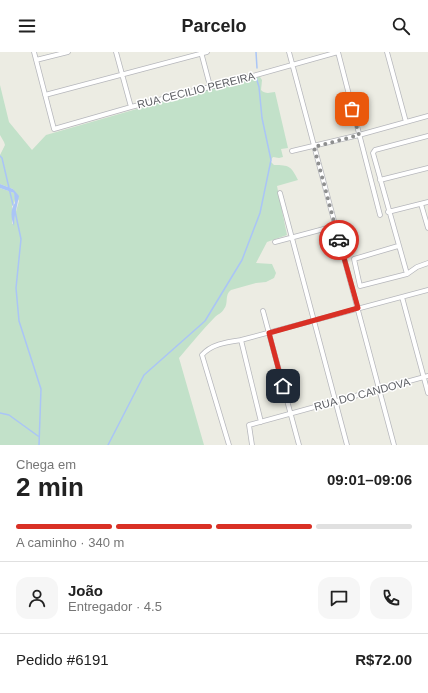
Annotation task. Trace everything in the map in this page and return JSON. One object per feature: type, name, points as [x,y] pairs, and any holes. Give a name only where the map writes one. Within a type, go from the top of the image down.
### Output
[{"type":"street","points":[[34,52],[45,95],[207,52]]},
{"type":"street","points":[[36,60],[68,52]]},
{"type":"street","points":[[116,52],[131,107]]},
{"type":"street","points":[[289,52],[394,445]]},
{"type":"street","points":[[338,52],[380,215]]},
{"type":"street","name":"RUA CECILIO PEREIRA","points":[[45,95],[54,129],[338,52]]},
{"type":"street","points":[[387,52],[406,122]]},
{"type":"street","points":[[201,53],[210,86]]},
{"type":"street","points":[[292,151],[314,147],[428,116]]},
{"type":"street","points":[[407,274],[388,212],[373,153],[375,150],[428,136]]},
{"type":"street","points":[[380,180],[428,168]]},
{"type":"street","points":[[280,193],[347,445]]},
{"type":"street","points":[[388,212],[428,202]]},
{"type":"street","points":[[421,204],[428,228]]},
{"type":"street","points":[[275,242],[335,226]]},
{"type":"street","points":[[398,246],[354,259],[359,285],[362,286],[407,274],[417,267],[428,263]]},
{"type":"street","points":[[229,445],[202,355],[204,352],[220,344],[269,333],[428,290]]},
{"type":"street","points":[[402,297],[426,376],[428,393]]},
{"type":"street","points":[[264,311],[299,445]]},
{"type":"street","points":[[241,340],[261,422]]},
{"type":"street","name":"RUA DO CANDOVA","points":[[252,445],[249,425],[426,376]]},
{"type":"green space","points":[[260,77],[262,80],[261,90],[267,93],[275,92],[288,148],[281,149],[283,157],[273,157],[270,161],[274,165],[289,167],[298,180],[277,186],[287,235],[267,242],[256,263],[272,264],[276,273],[274,278],[266,282],[256,283],[231,290],[228,294],[223,310],[210,322],[179,358],[204,445],[0,445],[0,188],[14,193],[15,199],[12,206],[12,224],[14,223],[19,201],[13,189],[0,184],[0,155],[5,145],[0,135],[0,85],[9,122],[32,150],[46,135],[203,90]]},
{"type":"water","points":[[0,184],[13,189],[19,196],[14,226],[12,220],[12,208],[15,203],[14,193],[0,188]]},
{"type":"waterway","points":[[256,52],[257,68]]},
{"type":"waterway","points":[[108,445],[144,375],[205,321],[242,260],[260,213],[271,160],[262,118],[259,87],[256,77]]},
{"type":"waterway","points":[[0,156],[2,158],[13,205]]},
{"type":"waterway","points":[[15,211],[21,239],[16,288],[19,321],[41,389],[39,445]]},
{"type":"waterway","points":[[0,413],[9,415],[38,436]]},
{"type":"way so far","points":[[339,240],[314,147],[359,135],[352,109]]},
{"type":"route","points":[[283,386],[269,333],[358,308],[339,240]]}]
